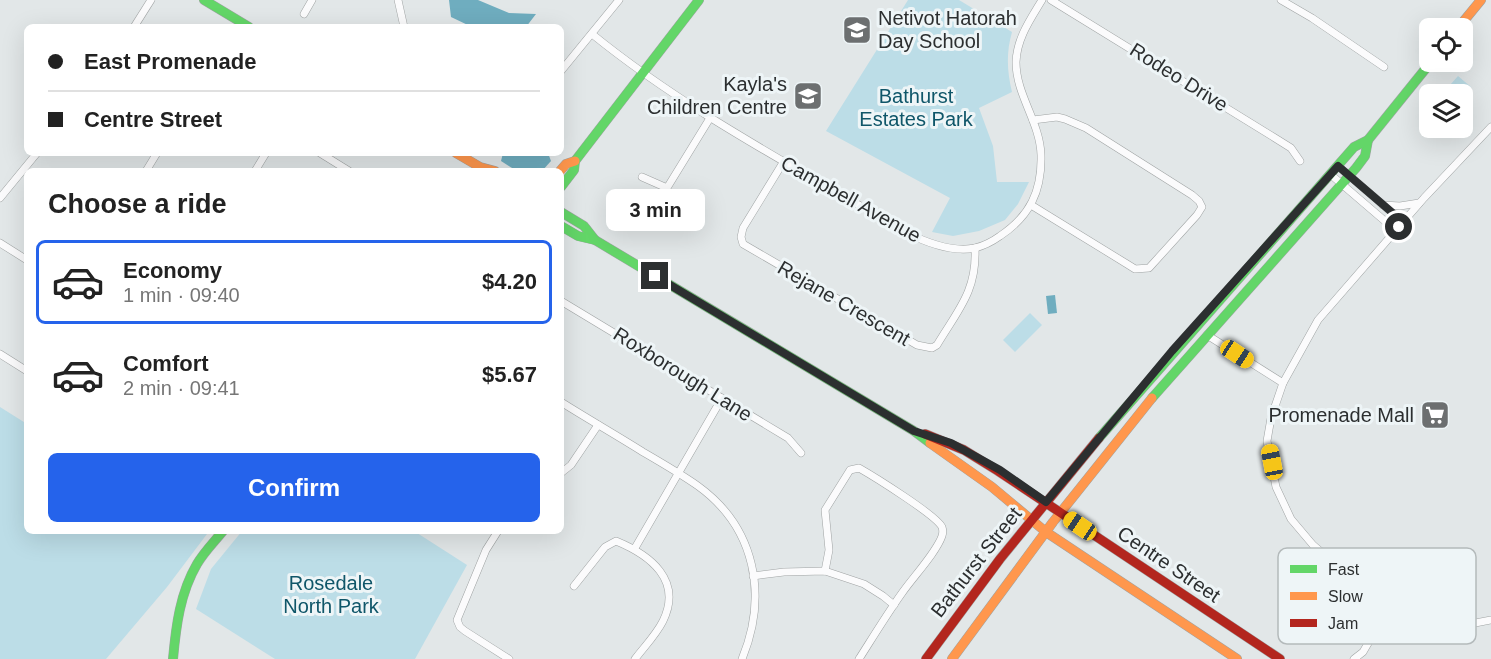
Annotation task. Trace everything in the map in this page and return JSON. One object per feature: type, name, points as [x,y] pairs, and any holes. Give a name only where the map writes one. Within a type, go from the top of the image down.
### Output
[{"type":"main road","points":[[204,0],[244,24]]},
{"type":"main road","points":[[564,183],[574,171],[575,161],[699,0]]},
{"type":"main road","points":[[1466,18],[1481,0]]},
{"type":"main road","name":"Bathurst Street","points":[[926,659],[1030,520],[1172,351],[1354,147],[1368,140],[1423,72]]},
{"type":"main road","name":"Bathurst Street","points":[[951,659],[1060,513],[1159,389],[1349,176],[1365,156],[1368,140]]},
{"type":"main road","points":[[461,156],[479,168]]},
{"type":"main road","points":[[563,168],[566,164],[575,161]]},
{"type":"main road","name":"Centre Street","points":[[564,214],[584,226],[596,240],[914,431],[1002,494],[1046,532],[1237,659]]},
{"type":"main road","name":"Centre Street","points":[[564,228],[578,236],[596,240]]},
{"type":"main road","name":"Centre Street","points":[[914,431],[951,443],[1000,470],[1060,513],[1280,659]]},
{"type":"main road","points":[[173,659],[177,617],[184,594],[198,563],[222,534]]},
{"type":"street","points":[[136,24],[151,0]]},
{"type":"street","points":[[304,14],[312,0]]},
{"type":"street","points":[[398,0],[403,24]]},
{"type":"street","points":[[564,67],[619,0]]},
{"type":"street","points":[[975,248],[1015,226],[1031,205],[1038,183],[1041,153],[1033,120],[1018,81],[1016,61],[1022,32],[1042,0]]},
{"type":"street","name":"Rodeo Drive","points":[[1051,0],[1291,148],[1300,161]]},
{"type":"street","points":[[1281,0],[1384,66]]},
{"type":"street","name":"Campbell Avenue","points":[[592,34],[641,73],[710,118],[917,238],[941,246],[975,248]]},
{"type":"street","points":[[1031,205],[1135,269],[1149,268],[1202,207],[1192,195],[1086,128],[1056,117],[1033,120]]},
{"type":"street","points":[[642,177],[667,188],[710,118]]},
{"type":"street","points":[[1317,548],[1291,519],[1276,487],[1267,441],[1271,418],[1283,383],[1318,320],[1419,203],[1491,128]]},
{"type":"street","points":[[25,168],[35,156]]},
{"type":"street","points":[[325,156],[344,168]]},
{"type":"street","name":"Rejane Crescent","points":[[784,161],[743,228],[741,237],[743,244],[917,345],[932,348],[937,345],[971,288],[975,267],[975,248]]},
{"type":"street","points":[[1338,166],[1395,215],[1399,227]]},
{"type":"street","points":[[0,198],[24,169]]},
{"type":"street","points":[[1330,174],[1386,222],[1399,227]]},
{"type":"street","points":[[1383,205],[1400,206],[1419,203]]},
{"type":"street","points":[[0,243],[24,258]]},
{"type":"street","name":"Roxborough Lane","points":[[564,303],[788,438],[801,453]]},
{"type":"street","points":[[1207,335],[1283,383]]},
{"type":"street","points":[[0,354],[24,369]]},
{"type":"street","points":[[635,548],[722,398]]},
{"type":"street","points":[[564,404],[700,488],[734,524],[751,558],[756,609],[751,636],[742,659]]},
{"type":"street","points":[[564,471],[571,465],[598,425]]},
{"type":"street","points":[[825,571],[829,550],[825,510],[850,471],[859,468],[912,503],[943,528],[943,535],[938,543],[859,659]]},
{"type":"street","points":[[496,534],[486,550],[457,620],[465,631],[509,659]]},
{"type":"street","points":[[574,586],[611,542],[616,541],[635,548],[655,564],[667,585],[668,608],[662,623],[635,659]]},
{"type":"street","points":[[753,576],[784,572],[825,571],[864,584],[894,605]]},
{"type":"street","points":[[1476,623],[1491,620]]},
{"type":"street","points":[[1354,659],[1363,656]]},
{"type":"green space","name":"Bathurst Estates Park","points":[[908,0],[959,0],[1012,32],[1008,62],[1012,92],[979,108],[993,146],[997,182],[1029,182],[1018,204],[1005,220],[979,231],[953,236],[932,232],[950,198],[826,131]]},
{"type":"green space","points":[[1458,76],[1467,84],[1451,84]]},
{"type":"green space","points":[[1030,313],[1042,325],[1015,352],[1003,340]]},
{"type":"green space","points":[[0,407],[24,422],[24,534],[207,534],[167,587],[106,659],[0,659]]},
{"type":"green space","name":"Rosedale North Park","points":[[240,534],[419,534],[467,565],[415,659],[275,659],[196,609],[211,569]]},
{"type":"water","points":[[449,0],[478,0],[509,13],[536,14],[528,24],[466,24],[451,17]]},
{"type":"water","points":[[502,156],[549,156],[551,161],[545,168],[512,168],[501,161]]},
{"type":"water","points":[[1055,295],[1057,313],[1048,314],[1046,296]]},
{"type":"traffic: fast","points":[[204,0],[244,24]]},
{"type":"traffic: fast","points":[[564,183],[574,170],[575,161],[699,0]]},
{"type":"traffic: fast","points":[[1099,438],[1354,147],[1368,140],[1423,72]]},
{"type":"traffic: fast","points":[[1152,398],[1356,168],[1365,156],[1368,140]]},
{"type":"traffic: fast","points":[[564,214],[584,226],[595,240]]},
{"type":"traffic: fast","points":[[564,228],[578,236],[595,240],[914,431],[930,443]]},
{"type":"traffic: fast","points":[[173,659],[177,622],[186,586],[200,560],[220,534]]},
{"type":"traffic: slow","points":[[1466,18],[1481,0]]},
{"type":"traffic: slow","points":[[461,156],[484,168]]},
{"type":"traffic: slow","points":[[563,168],[566,164],[575,161]]},
{"type":"traffic: slow","points":[[952,659],[1053,522],[1152,398]]},
{"type":"traffic: slow","points":[[930,443],[992,487],[1046,532],[1237,659]]},
{"type":"traffic: jam","points":[[925,434],[964,450],[998,471],[1280,659]]},
{"type":"traffic: jam","points":[[926,659],[1000,559],[1099,438]]},
{"type":"place","name":"Netivot Hatorah Day School","points":[[857,30]]},
{"type":"place","name":"Kayla's Children Centre","points":[[808,96]]},
{"type":"place","name":"Promenade Mall","points":[[1435,415]]},
{"type":"route","points":[[655,276],[914,431],[951,443],[1000,470],[1046,502],[1172,351],[1338,166],[1395,215],[1399,227]]}]
